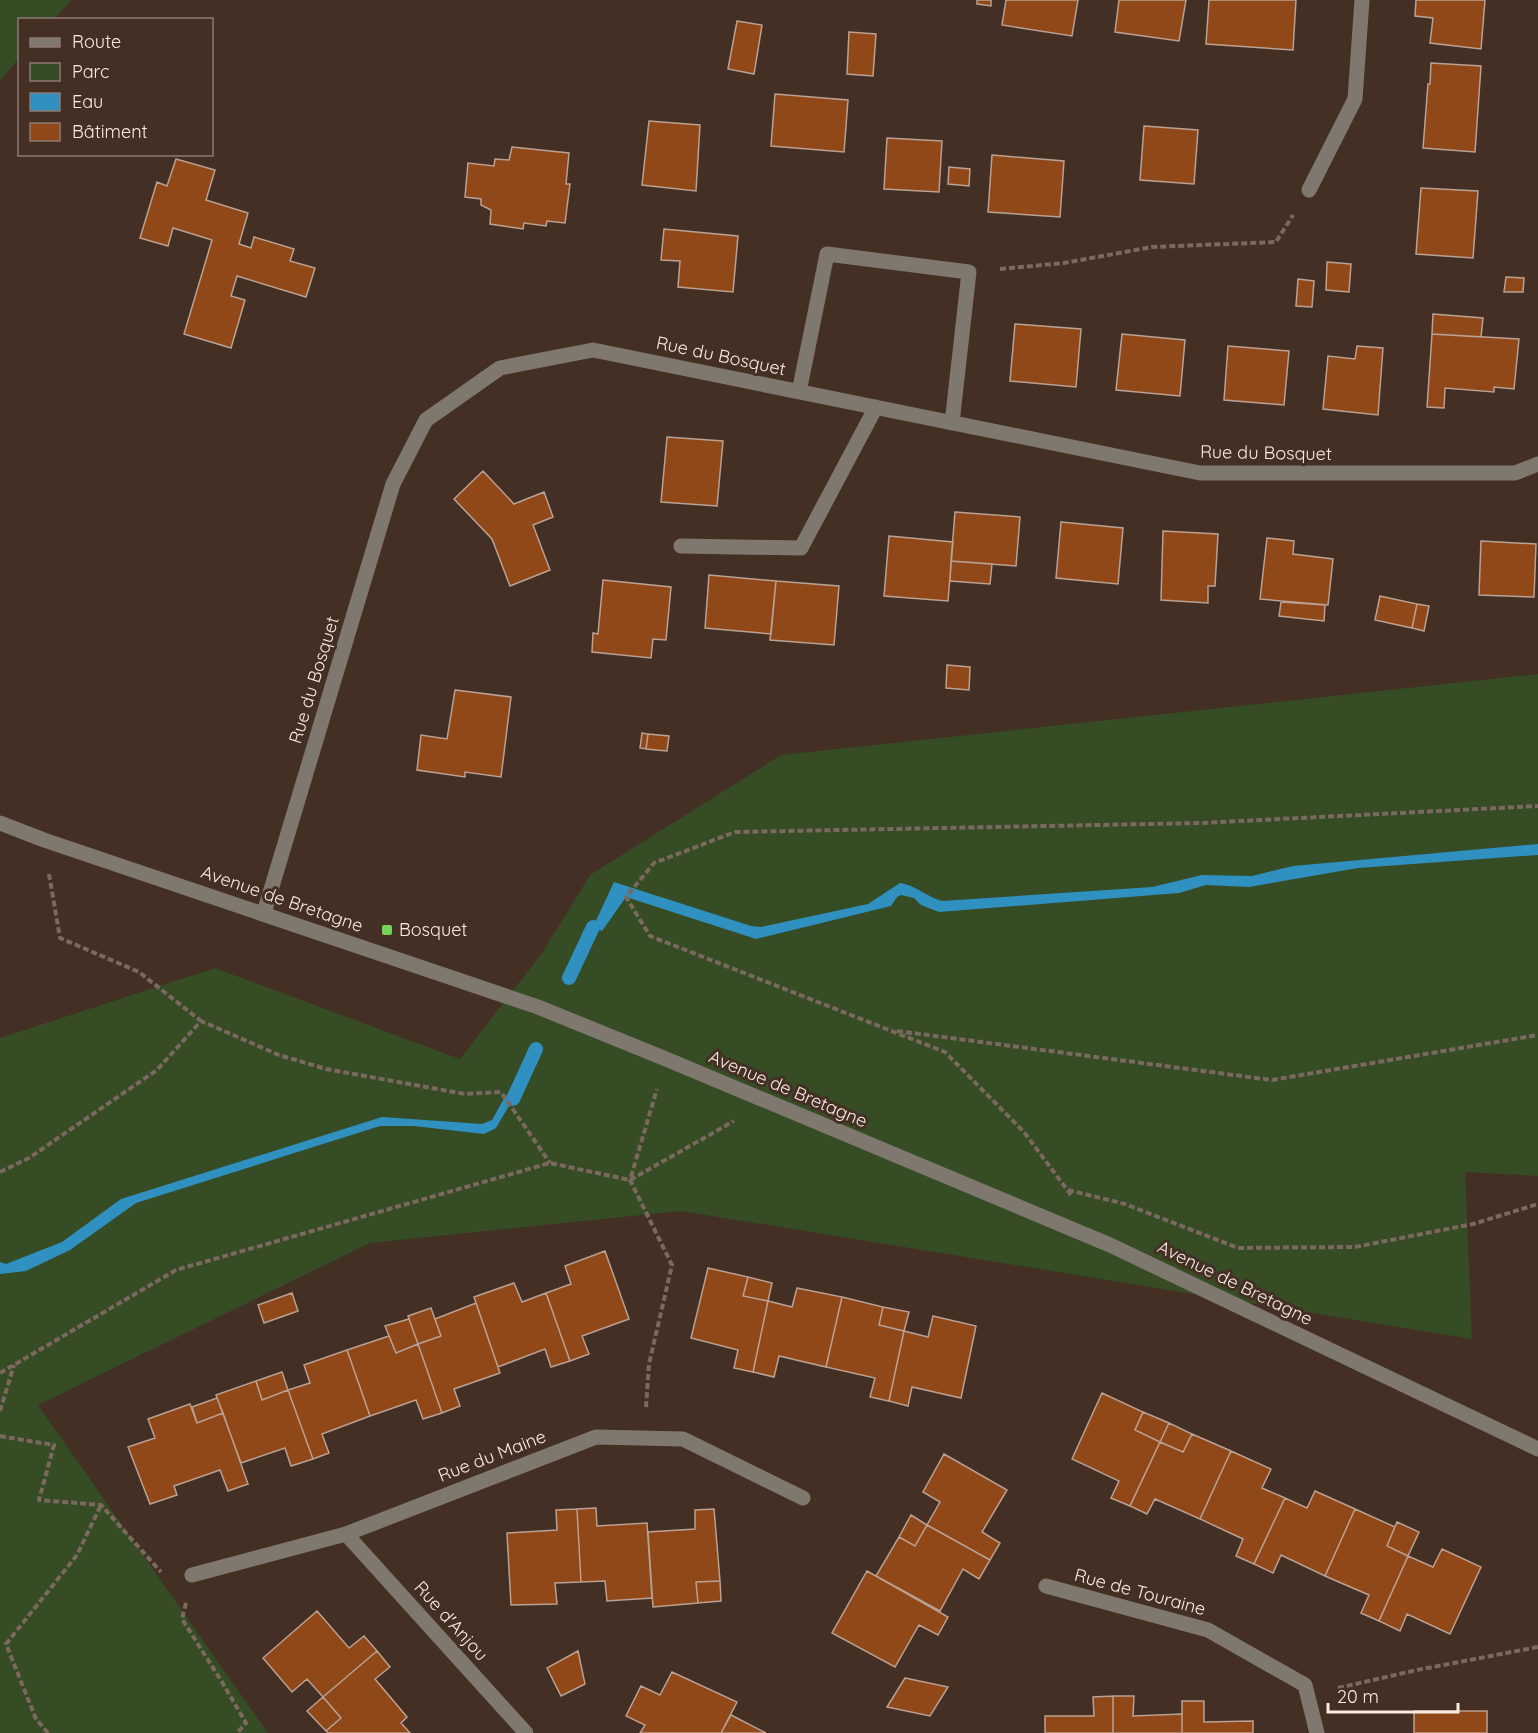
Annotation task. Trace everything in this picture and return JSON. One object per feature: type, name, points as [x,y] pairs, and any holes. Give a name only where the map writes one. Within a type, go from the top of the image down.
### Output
[{"type":"street","points":[[1309,190],[1355,99],[1362,0]]},
{"type":"street","points":[[799,392],[827,254],[969,272],[952,423]]},
{"type":"street","name":"Rue du Bosquet","points":[[264,914],[393,484],[426,420],[500,368],[593,350],[1200,473],[1515,473],[1538,464]]},
{"type":"street","points":[[681,546],[801,548],[876,407]]},
{"type":"street","name":"Avenue de Bretagne","points":[[0,823],[538,1008],[666,1059],[1110,1245],[1538,1449]]},
{"type":"street","name":"Rue du Maine","points":[[192,1575],[346,1534],[596,1437],[683,1439],[803,1498]]},
{"type":"street","name":"Rue d'Anjou","points":[[346,1534],[526,1733]]},
{"type":"street","name":"Rue de Touraine","points":[[1046,1586],[1208,1630],[1305,1685],[1308,1695]]},
{"type":"street","points":[[1308,1695],[1317,1733]]},
{"type":"path","points":[[969,272],[1064,263],[1152,247],[1276,242],[1309,190]]},
{"type":"path","points":[[1075,1199],[1024,1132],[945,1052],[650,936],[626,897],[654,863],[735,832],[1201,823],[1538,806]]},
{"type":"path","points":[[44,840],[60,938],[139,972],[201,1022],[279,1055],[326,1069],[465,1094],[501,1092],[550,1163]]},
{"type":"path","points":[[0,1172],[29,1158],[157,1070],[201,1022]]},
{"type":"path","points":[[890,1030],[1272,1080],[1538,1035]]},
{"type":"path","points":[[644,1438],[649,1364],[672,1265],[630,1180],[666,1059]]},
{"type":"path","points":[[0,1373],[176,1270],[550,1163],[630,1180],[768,1102]]},
{"type":"path","points":[[1067,1190],[1125,1204],[1238,1248],[1355,1247],[1473,1224],[1538,1204]]},
{"type":"path","points":[[0,1411],[14,1365]]},
{"type":"path","points":[[0,1436],[54,1445],[39,1500],[101,1505],[162,1572],[192,1575],[182,1619],[246,1723],[237,1733]]},
{"type":"path","points":[[48,1733],[36,1719],[6,1644],[77,1555],[101,1505]]},
{"type":"path","points":[[1308,1695],[1417,1670],[1538,1647]]},
{"type":"green space","points":[[0,0],[72,0],[55,18],[18,18],[18,59],[0,81]]},
{"type":"green space","points":[[1538,674],[1538,1176],[1465,1172],[1472,1339],[681,1211],[370,1243],[38,1405],[268,1733],[0,1733],[0,1038],[215,968],[460,1059],[542,953],[590,875],[781,755]]},
{"type":"water","points":[[1538,844],[1538,855],[1358,868],[1249,887],[1206,885],[1179,893],[939,912],[921,905],[914,898],[901,895],[891,906],[756,939],[626,897],[602,931],[593,927],[614,882],[751,926],[761,927],[868,904],[900,883],[942,901],[1152,887],[1202,875],[1252,876],[1293,866]]},
{"type":"water","points":[[506,1095],[513,1099],[496,1128],[484,1134],[414,1126],[380,1126],[136,1203],[70,1250],[26,1271],[0,1274],[0,1262],[6,1264],[62,1242],[121,1199],[382,1117],[482,1124],[492,1120]]},
{"type":"building","points":[[977,0],[991,0],[991,6],[977,4]]},
{"type":"building","points":[[1006,0],[1078,0],[1072,36],[1002,25]]},
{"type":"building","points":[[1119,0],[1186,0],[1179,41],[1115,32]]},
{"type":"building","points":[[1209,0],[1296,0],[1293,50],[1206,44]]},
{"type":"building","points":[[1416,0],[1485,0],[1481,49],[1430,43],[1433,18],[1415,16]]},
{"type":"building","points":[[737,21],[762,25],[754,74],[728,69]]},
{"type":"building","points":[[849,32],[876,34],[873,76],[847,74]]},
{"type":"building","points":[[1431,63],[1481,66],[1475,152],[1423,148]]},
{"type":"building","points":[[775,94],[848,100],[844,152],[771,146]]},
{"type":"building","points":[[649,121],[700,125],[696,191],[642,185]]},
{"type":"building","points":[[1144,126],[1198,130],[1194,184],[1140,180]]},
{"type":"building","points":[[887,138],[942,141],[939,192],[884,189]]},
{"type":"building","points":[[512,147],[569,153],[566,184],[570,184],[565,223],[547,221],[546,226],[524,223],[523,229],[490,224],[491,210],[481,205],[481,199],[465,197],[468,163],[494,166],[495,159],[509,160]]},
{"type":"building","points":[[992,155],[1064,161],[1060,217],[988,212]]},
{"type":"building","points":[[176,159],[215,170],[206,200],[248,213],[239,244],[251,248],[254,237],[294,249],[290,261],[315,268],[306,297],[237,276],[231,296],[245,300],[231,348],[184,334],[212,240],[173,228],[168,246],[140,238],[157,182],[167,186]]},
{"type":"building","points":[[949,167],[970,169],[969,186],[948,184]]},
{"type":"building","points":[[1421,188],[1478,191],[1473,258],[1416,254]]},
{"type":"building","points":[[664,229],[738,236],[733,292],[678,287],[680,261],[661,260]]},
{"type":"building","points":[[1327,262],[1351,264],[1349,292],[1326,290]]},
{"type":"building","points":[[1506,277],[1524,278],[1523,292],[1504,292]]},
{"type":"building","points":[[1298,279],[1314,281],[1312,307],[1296,306]]},
{"type":"building","points":[[1433,314],[1483,318],[1481,337],[1432,334]]},
{"type":"building","points":[[1015,324],[1081,329],[1076,387],[1010,381]]},
{"type":"building","points":[[1122,334],[1185,340],[1180,396],[1116,390]]},
{"type":"building","points":[[1432,334],[1519,339],[1514,389],[1494,387],[1494,392],[1445,388],[1444,408],[1427,407]]},
{"type":"building","points":[[1228,346],[1289,351],[1284,405],[1224,400]]},
{"type":"building","points":[[1357,346],[1383,348],[1378,415],[1323,409],[1328,356],[1355,359]]},
{"type":"building","points":[[667,437],[723,441],[717,506],[661,502]]},
{"type":"building","points":[[483,471],[514,504],[544,492],[553,517],[533,525],[550,570],[510,586],[492,539],[454,499]]},
{"type":"building","points":[[955,512],[1020,517],[1016,566],[951,561]]},
{"type":"building","points":[[1061,522],[1123,528],[1118,584],[1056,578]]},
{"type":"building","points":[[1163,531],[1218,534],[1215,586],[1208,586],[1208,603],[1161,600]]},
{"type":"building","points":[[889,536],[953,542],[948,601],[884,596]]},
{"type":"building","points":[[1267,538],[1294,541],[1293,554],[1333,559],[1328,605],[1260,599]]},
{"type":"building","points":[[1481,541],[1536,544],[1534,597],[1479,595]]},
{"type":"building","points":[[951,561],[992,564],[990,584],[950,581]]},
{"type":"building","points":[[709,575],[776,581],[771,634],[705,628]]},
{"type":"building","points":[[603,580],[671,587],[666,640],[653,639],[651,658],[592,652],[593,633],[598,634]]},
{"type":"building","points":[[776,581],[839,586],[834,645],[770,640]]},
{"type":"building","points":[[1380,596],[1417,604],[1412,628],[1375,620]]},
{"type":"building","points":[[1281,602],[1325,605],[1324,621],[1279,616]]},
{"type":"building","points":[[1417,604],[1429,606],[1424,631],[1412,628]]},
{"type":"building","points":[[947,665],[970,667],[969,690],[946,688]]},
{"type":"building","points":[[455,690],[511,697],[501,777],[465,772],[465,777],[417,770],[421,735],[447,739]]},
{"type":"building","points":[[642,733],[648,734],[646,749],[640,748]]},
{"type":"building","points":[[648,734],[669,736],[667,751],[646,749]]},
{"type":"building","points":[[605,1251],[629,1319],[582,1336],[589,1354],[570,1361],[546,1293],[571,1284],[565,1266]]},
{"type":"building","points":[[708,1268],[748,1277],[743,1296],[768,1301],[753,1372],[734,1368],[738,1350],[691,1338]]},
{"type":"building","points":[[748,1277],[772,1283],[768,1301],[743,1296]]},
{"type":"building","points":[[514,1283],[522,1302],[546,1293],[570,1361],[551,1367],[545,1349],[498,1367],[474,1297]]},
{"type":"building","points":[[797,1288],[842,1297],[826,1367],[779,1356],[774,1377],[753,1372],[768,1301],[792,1307]]},
{"type":"building","points":[[292,1293],[298,1311],[264,1323],[258,1305]]},
{"type":"building","points":[[842,1297],[883,1307],[879,1325],[904,1331],[889,1401],[870,1397],[875,1378],[826,1367]]},
{"type":"building","points":[[476,1303],[500,1373],[454,1389],[460,1406],[442,1413],[418,1344],[441,1336],[435,1319]]},
{"type":"building","points":[[883,1307],[909,1312],[904,1331],[879,1325]]},
{"type":"building","points":[[431,1308],[441,1336],[418,1344],[408,1316]]},
{"type":"building","points":[[933,1316],[976,1326],[961,1398],[912,1387],[908,1406],[889,1401],[904,1331],[928,1337]]},
{"type":"building","points":[[409,1319],[418,1344],[396,1353],[385,1326]]},
{"type":"building","points":[[389,1336],[396,1353],[418,1344],[442,1413],[423,1419],[416,1400],[370,1416],[347,1350]]},
{"type":"building","points":[[347,1350],[370,1416],[322,1434],[329,1453],[313,1459],[288,1390],[310,1383],[304,1365]]},
{"type":"building","points":[[282,1372],[288,1390],[262,1400],[256,1381]]},
{"type":"building","points":[[256,1381],[262,1400],[288,1390],[313,1459],[291,1466],[285,1448],[241,1463],[216,1395]]},
{"type":"building","points":[[1102,1393],[1143,1412],[1135,1430],[1160,1442],[1130,1506],[1111,1498],[1119,1481],[1072,1459]]},
{"type":"building","points":[[217,1398],[223,1413],[197,1423],[192,1407]]},
{"type":"building","points":[[190,1404],[197,1423],[223,1413],[248,1484],[228,1491],[220,1470],[174,1486],[177,1495],[150,1504],[128,1447],[155,1438],[148,1419]]},
{"type":"building","points":[[1143,1412],[1169,1423],[1160,1442],[1135,1430]]},
{"type":"building","points":[[1169,1423],[1192,1434],[1183,1452],[1160,1442]]},
{"type":"building","points":[[1192,1434],[1231,1451],[1200,1519],[1155,1499],[1147,1514],[1130,1506],[1160,1442],[1183,1452]]},
{"type":"building","points":[[1231,1451],[1271,1469],[1262,1488],[1285,1498],[1254,1564],[1236,1556],[1243,1539],[1200,1519]]},
{"type":"building","points":[[944,1454],[1007,1490],[982,1532],[1000,1543],[990,1560],[927,1525],[940,1502],[923,1492]]},
{"type":"building","points":[[1315,1491],[1355,1509],[1325,1576],[1281,1555],[1273,1573],[1254,1564],[1285,1498],[1307,1508]]},
{"type":"building","points":[[596,1508],[597,1526],[647,1523],[652,1598],[607,1601],[605,1581],[581,1582],[577,1509]]},
{"type":"building","points":[[577,1509],[581,1582],[555,1583],[557,1604],[511,1605],[507,1533],[557,1530],[556,1510]]},
{"type":"building","points":[[714,1509],[720,1581],[696,1582],[698,1603],[653,1607],[648,1532],[695,1529],[695,1510]]},
{"type":"building","points":[[1355,1509],[1395,1527],[1387,1546],[1408,1556],[1379,1621],[1361,1613],[1369,1595],[1325,1576]]},
{"type":"building","points":[[911,1515],[927,1525],[915,1546],[899,1537]]},
{"type":"building","points":[[1397,1522],[1419,1532],[1408,1556],[1387,1546]]},
{"type":"building","points":[[927,1525],[990,1560],[979,1579],[963,1569],[940,1611],[876,1576],[899,1537],[915,1546]]},
{"type":"building","points":[[1442,1549],[1481,1567],[1450,1634],[1407,1614],[1400,1631],[1379,1621],[1408,1556],[1433,1567]]},
{"type":"building","points":[[867,1571],[948,1617],[938,1635],[919,1625],[895,1667],[832,1633]]},
{"type":"building","points":[[720,1581],[721,1601],[698,1603],[696,1582]]},
{"type":"building","points":[[317,1611],[349,1648],[364,1636],[377,1651],[323,1697],[307,1679],[292,1692],[263,1658]]},
{"type":"building","points":[[377,1651],[390,1667],[375,1679],[407,1717],[401,1723],[410,1733],[328,1733],[326,1731],[341,1718],[323,1697]]},
{"type":"building","points":[[578,1651],[585,1684],[561,1696],[547,1668]]},
{"type":"building","points":[[672,1672],[737,1702],[721,1733],[640,1733],[645,1725],[626,1716],[641,1686],[660,1695]]},
{"type":"building","points":[[905,1678],[948,1687],[930,1716],[887,1707]]},
{"type":"building","points":[[1113,1696],[1113,1733],[1045,1733],[1045,1716],[1094,1716],[1093,1697]]},
{"type":"building","points":[[1113,1696],[1134,1696],[1133,1716],[1182,1714],[1182,1733],[1113,1733]]},
{"type":"building","points":[[323,1697],[341,1718],[326,1731],[307,1711]]},
{"type":"building","points":[[1182,1701],[1204,1701],[1204,1722],[1253,1721],[1253,1733],[1182,1733]]},
{"type":"building","points":[[1414,1711],[1487,1711],[1487,1733],[1414,1733]]},
{"type":"building","points":[[731,1715],[766,1733],[721,1733]]},
{"type":"waterway","points":[[569,978],[593,927]]},
{"type":"waterway","points":[[513,1099],[536,1049]]},
{"type":"place","name":"Bosquet","points":[[387,930]]}]
